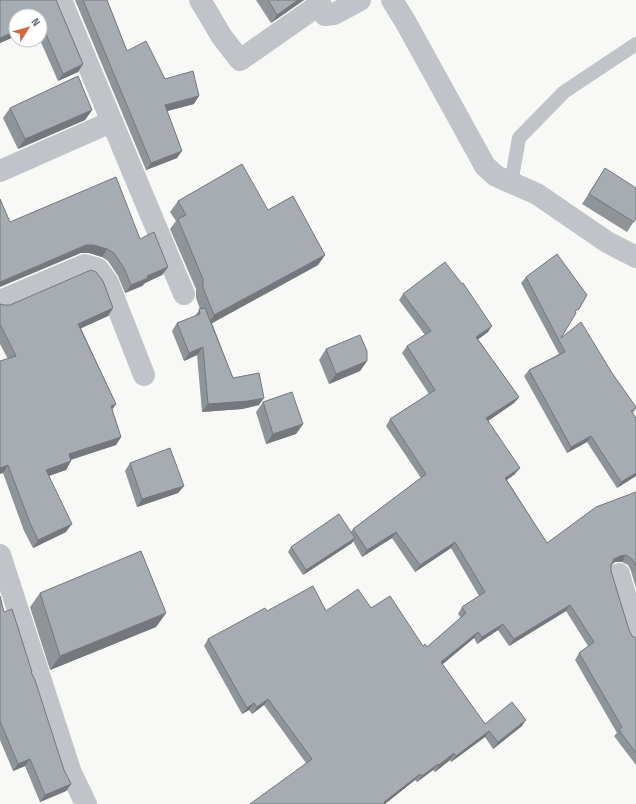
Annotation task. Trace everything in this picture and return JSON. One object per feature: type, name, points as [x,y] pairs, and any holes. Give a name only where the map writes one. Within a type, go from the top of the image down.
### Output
[{"type":"street","points":[[61,0],[184,294]]},
{"type":"street","points":[[200,0],[222,37],[240,60],[319,2],[325,15],[334,14],[360,0]]},
{"type":"street","points":[[392,0],[485,166],[496,176],[537,194],[607,242],[636,257]]},
{"type":"street","points":[[0,171],[111,122]]},
{"type":"street","points":[[0,301],[85,265],[98,269],[108,283],[144,375]]},
{"type":"street","points":[[0,555],[71,773],[86,804]]},
{"type":"street","points":[[619,574],[636,633]]},
{"type":"lane","points":[[511,183],[519,138],[564,92],[636,44]]},
{"type":"building","points":[[0,0],[56,0],[83,64],[63,74],[48,39],[48,8],[8,8],[8,34],[0,38]]},
{"type":"building","points":[[83,0],[107,0],[127,51],[146,41],[165,79],[193,71],[199,96],[165,105],[182,151],[151,163]]},
{"type":"building","points":[[268,0],[298,0],[277,15]]},
{"type":"building","points":[[78,76],[92,110],[25,139],[10,108]]},
{"type":"building","points":[[242,164],[268,210],[293,196],[325,255],[214,315],[203,288],[203,279],[178,219],[186,215],[178,201]]},
{"type":"building","points":[[605,168],[636,188],[636,218],[634,222],[589,194]]},
{"type":"building","points":[[116,177],[140,239],[154,232],[168,267],[131,285],[124,268],[114,253],[94,245],[86,245],[0,282],[0,199],[10,222]]},
{"type":"building","points":[[557,254],[587,295],[579,309],[575,311],[576,313],[561,338],[581,322],[612,373],[636,407],[631,411],[636,418],[636,473],[621,482],[591,436],[571,447],[529,370],[565,352],[526,277]]},
{"type":"building","points":[[445,262],[462,284],[463,283],[492,326],[476,337],[519,397],[486,418],[520,468],[505,478],[547,543],[596,507],[636,492],[636,566],[632,559],[626,555],[620,556],[614,559],[611,565],[611,571],[629,630],[632,636],[636,638],[636,753],[619,730],[622,727],[579,653],[594,642],[570,605],[514,639],[503,624],[482,637],[478,632],[441,662],[485,724],[512,702],[526,720],[498,742],[489,731],[456,756],[454,753],[422,776],[420,774],[384,802],[385,804],[250,804],[312,759],[268,699],[257,707],[254,703],[247,708],[208,639],[265,608],[267,611],[313,586],[326,611],[358,589],[371,608],[390,596],[423,646],[425,644],[427,647],[466,613],[462,607],[485,592],[455,542],[420,565],[396,532],[367,550],[353,529],[426,474],[390,419],[435,390],[407,346],[431,331],[403,294]]},
{"type":"building","points":[[91,270],[96,272],[103,281],[113,308],[78,324],[116,404],[111,406],[121,437],[69,454],[71,461],[46,470],[72,524],[38,540],[8,465],[0,468],[0,361],[16,356],[0,324],[0,304],[10,305]]},
{"type":"building","points":[[205,308],[233,378],[259,373],[264,398],[248,401],[208,404],[203,347],[189,353],[177,323],[200,314],[199,309]]},
{"type":"building","points":[[360,335],[367,351],[367,361],[336,374],[326,349]]},
{"type":"building","points":[[292,392],[303,424],[273,434],[263,402]]},
{"type":"building","points":[[170,448],[184,486],[142,499],[130,463]]},
{"type":"building","points":[[339,514],[355,538],[306,570],[291,547]]},
{"type":"building","points":[[141,551],[166,613],[60,656],[40,593]]},
{"type":"building","points":[[0,596],[4,612],[12,609],[31,672],[35,680],[64,770],[71,784],[45,795],[30,759],[18,764],[0,721]]}]
